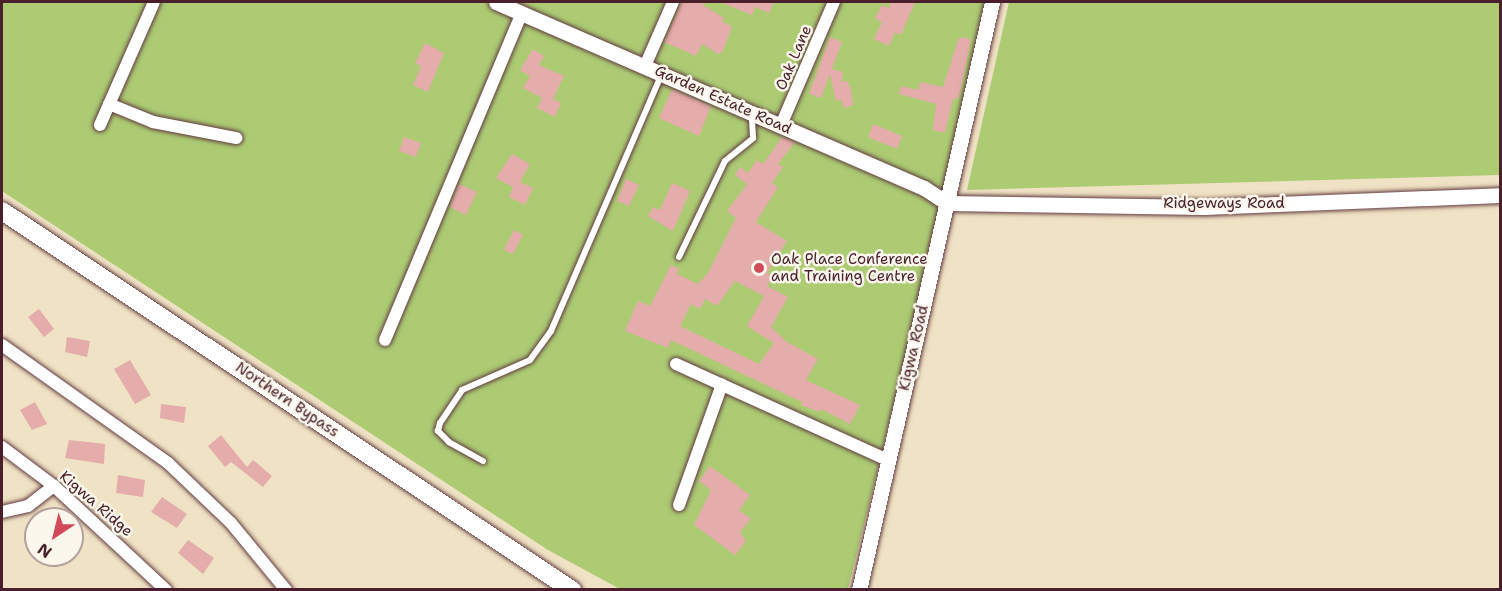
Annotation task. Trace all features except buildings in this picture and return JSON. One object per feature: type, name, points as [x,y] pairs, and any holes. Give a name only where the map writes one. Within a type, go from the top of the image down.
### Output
[{"type":"main road","name":"Northern Bypass","points":[[2,211],[572,590]]},
{"type":"street","points":[[100,125],[154,2]]},
{"type":"street","name":"Garden Estate Road","points":[[496,2],[523,10],[924,188],[947,203]]},
{"type":"street","points":[[645,66],[673,2]]},
{"type":"street","name":"Oak Lane","points":[[781,125],[834,2]]},
{"type":"street","name":"Kigwa Road","points":[[859,590],[992,2]]},
{"type":"street","points":[[385,340],[523,10]]},
{"type":"street","points":[[109,104],[153,122],[236,138]]},
{"type":"street","name":"Ridgeways Road","points":[[947,203],[1204,207],[1500,195]]},
{"type":"street","points":[[2,345],[168,463],[231,524],[286,590]]},
{"type":"street","points":[[676,364],[888,460]]},
{"type":"street","points":[[679,505],[722,384]]},
{"type":"street","name":"Kigwa Ridge","points":[[2,447],[54,486],[166,590]]},
{"type":"street","points":[[2,512],[28,506],[54,486]]},
{"type":"lane","points":[[483,461],[449,442],[438,431],[440,423],[462,390],[530,360],[551,331],[662,72]]},
{"type":"lane","points":[[679,257],[725,161],[753,138],[752,116],[781,125]]},
{"type":"green space","points":[[2,2],[993,2],[848,589],[620,589],[548,550],[2,191]]},
{"type":"green space","points":[[1009,2],[1500,2],[1500,175],[967,190]]},
{"type":"place","name":"Oak Place Conference and Training Centre","points":[[759,268]]}]
